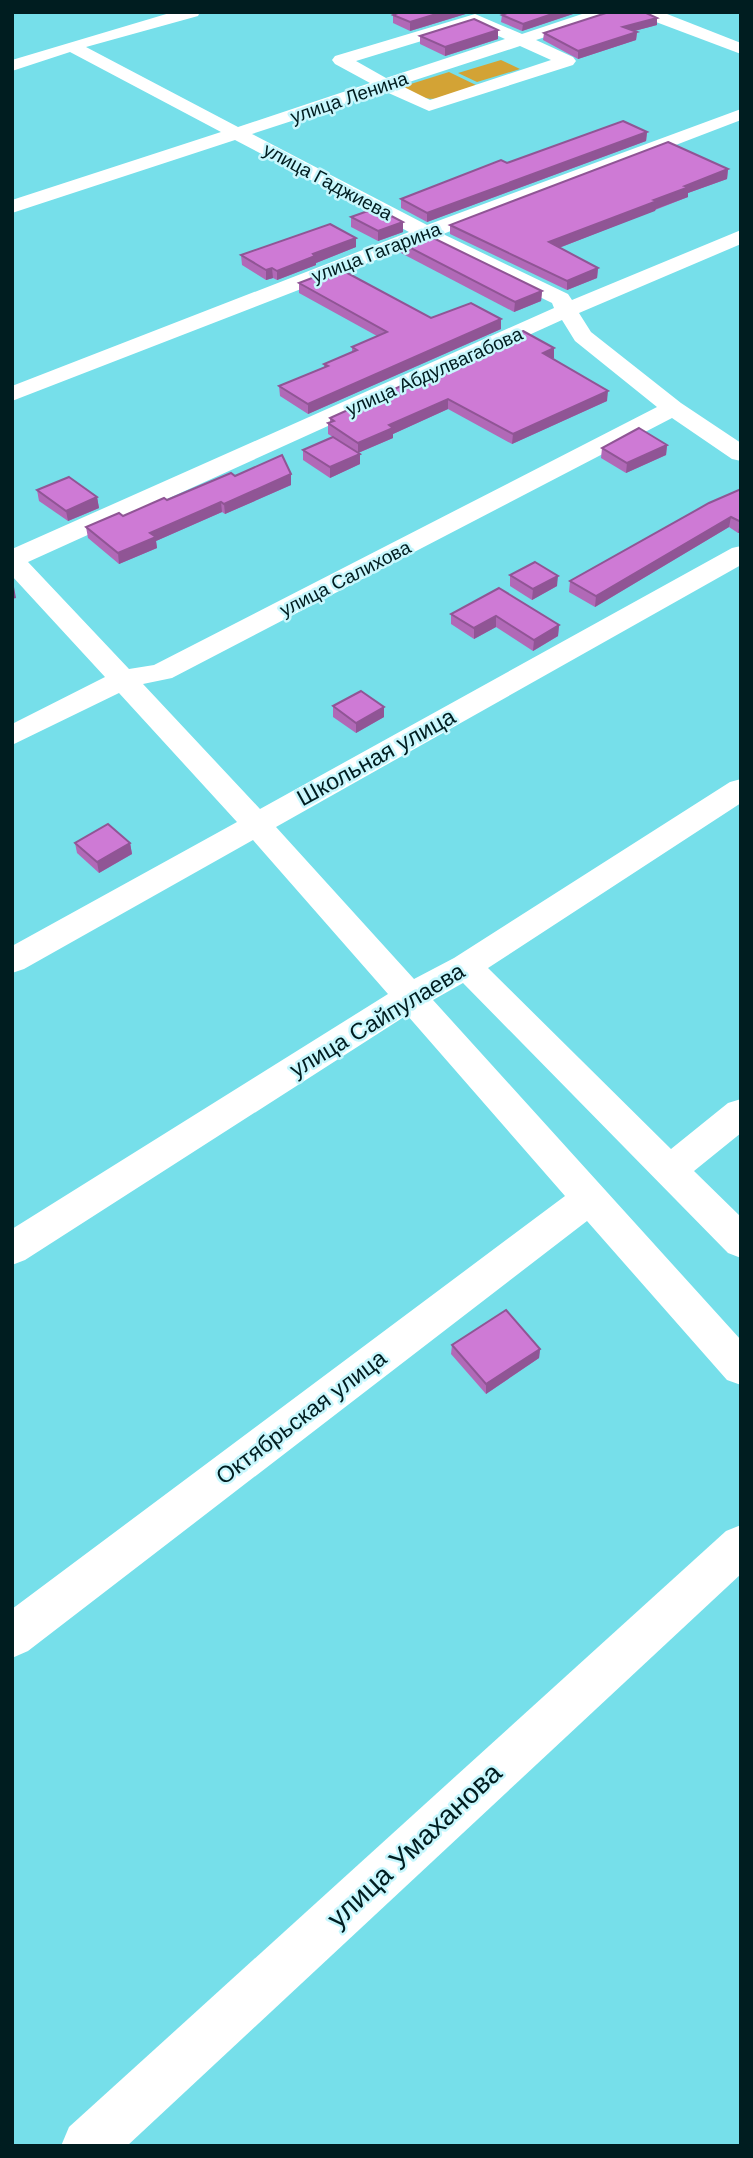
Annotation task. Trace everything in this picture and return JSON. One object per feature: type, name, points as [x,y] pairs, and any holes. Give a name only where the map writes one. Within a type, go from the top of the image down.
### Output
[{"type":"street","points":[[12,66],[71,46],[192,12]]},
{"type":"street","name":"улица Ленина","points":[[12,207],[605,12]]},
{"type":"street","points":[[646,12],[741,50]]},
{"type":"street","points":[[475,19],[521,40],[567,61],[429,106],[384,85],[341,60],[475,19]]},
{"type":"street","name":"улица Гаджиева","points":[[71,46],[426,233],[560,299],[583,336],[673,408],[741,454]]},
{"type":"street","name":"улица Гагарина","points":[[12,394],[741,114]]},
{"type":"street","name":"улица Абдулвагабова","points":[[12,560],[567,310],[741,236]]},
{"type":"street","name":"улица Салихова","points":[[12,736],[122,680],[162,673],[673,408]]},
{"type":"street","name":"Школьная улица","points":[[12,961],[741,554]]},
{"type":"street","points":[[12,560],[256,824],[741,1368]]},
{"type":"street","name":"улица Сайпулаева","points":[[12,1249],[410,997],[466,966],[741,789]]},
{"type":"street","points":[[466,966],[741,1242]]},
{"type":"street","points":[[670,1170],[741,1113]]},
{"type":"street","name":"Октябрьская улица","points":[[12,1636],[590,1198]]},
{"type":"street","name":"улица Умаханова","points":[[88,2146],[741,1545]]},
{"type":"shaded area","points":[[501,60],[520,69],[477,82],[458,73]]},
{"type":"shaded area","points":[[449,72],[478,86],[438,99],[421,97],[398,88]]},
{"type":"building","points":[[400,12],[443,12],[410,22],[393,15]]},
{"type":"building","points":[[510,12],[558,12],[523,24],[502,15]]},
{"type":"building","points":[[609,12],[644,12],[657,18],[623,27],[637,32],[578,51],[544,33]]},
{"type":"building","points":[[474,19],[498,30],[445,47],[420,36]]},
{"type":"building","points":[[623,121],[647,132],[427,213],[401,199],[501,160],[507,163]]},
{"type":"building","points":[[668,142],[728,169],[654,200],[657,201],[549,242],[598,268],[567,281],[450,225]]},
{"type":"building","points":[[376,208],[403,222],[378,231],[351,217]]},
{"type":"building","points":[[330,224],[356,238],[277,271],[272,268],[266,270],[241,255]]},
{"type":"building","points":[[425,234],[542,291],[515,302],[401,243]]},
{"type":"building","points":[[338,268],[431,318],[471,303],[501,319],[308,404],[279,386],[328,366],[324,364],[357,350],[352,347],[387,332],[299,283]]},
{"type":"building","points":[[523,331],[554,348],[543,353],[608,391],[513,434],[448,399],[389,425],[393,428],[358,443],[328,423],[334,421],[330,418]]},
{"type":"building","points":[[639,428],[667,445],[627,463],[602,448]]},
{"type":"building","points":[[333,437],[360,454],[330,467],[303,450]]},
{"type":"building","points":[[282,455],[291,474],[150,533],[156,537],[118,553],[86,527],[119,513],[123,516],[164,498],[167,500],[231,473],[235,476]]},
{"type":"building","points":[[69,477],[97,497],[66,511],[37,490]]},
{"type":"building","points":[[741,489],[741,522],[731,517],[596,596],[570,581],[709,503]]},
{"type":"building","points":[[535,562],[558,576],[533,589],[510,575]]},
{"type":"building","points":[[499,588],[559,625],[534,640],[496,616],[474,628],[451,614]]},
{"type":"building","points":[[361,691],[384,707],[356,723],[333,706]]},
{"type":"building","points":[[108,824],[130,843],[97,862],[75,843]]},
{"type":"building","points":[[506,1310],[540,1349],[486,1384],[452,1345]]}]
